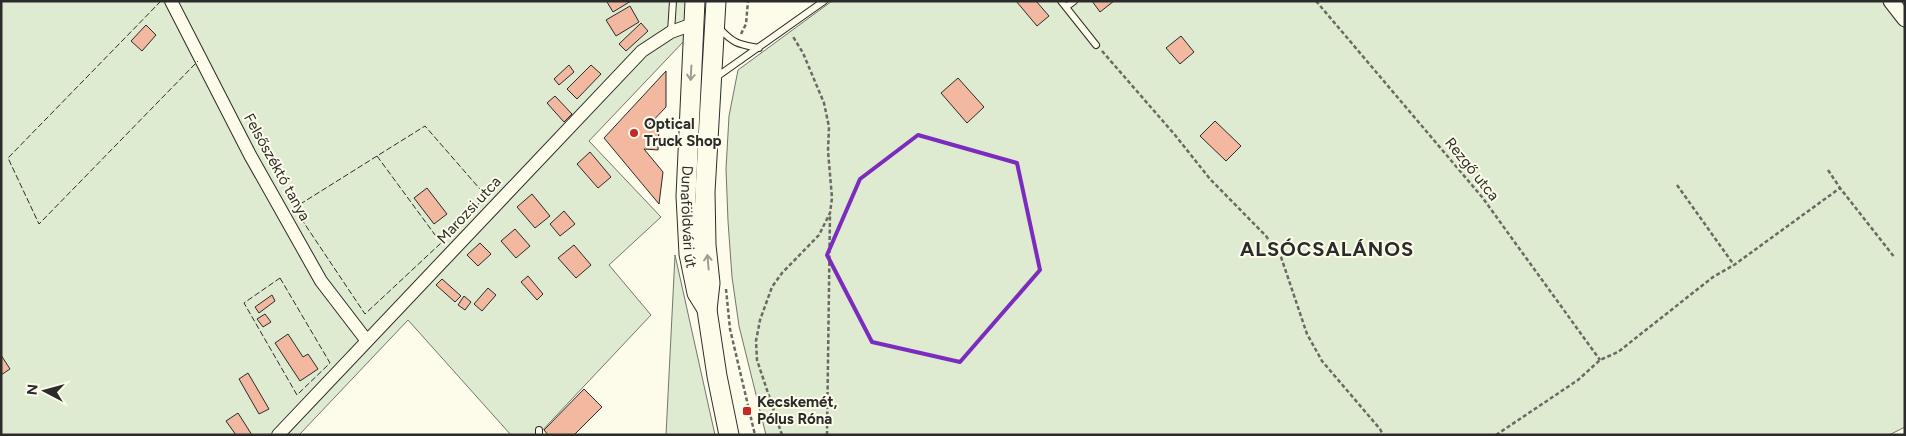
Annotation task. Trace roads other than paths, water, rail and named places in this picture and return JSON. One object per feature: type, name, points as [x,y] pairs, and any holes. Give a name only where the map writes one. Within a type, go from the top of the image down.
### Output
[{"type":"main road","name":"Dunaföldvári út","points":[[695,1],[687,156],[689,254],[697,293],[707,310]]},
{"type":"main road","name":"Dunaföldvári út","points":[[714,8],[712,80],[705,192],[706,245],[710,283],[707,310],[717,376],[729,435]]},
{"type":"main road","points":[[694,24],[701,14],[714,8]]},
{"type":"street","name":"Felsőszéktó tanya","points":[[171,1],[250,155],[321,281],[367,341]]},
{"type":"street","points":[[1891,1],[1905,19]]},
{"type":"street","name":"Marozsi utca","points":[[278,435],[642,51],[670,32],[694,24]]},
{"type":"lane","points":[[670,32],[673,1]]},
{"type":"lane","points":[[712,80],[824,1]]},
{"type":"lane","points":[[1074,1],[1064,4],[1096,45]]},
{"type":"lane","points":[[714,8],[727,37],[737,44],[758,48]]},
{"type":"place","name":"Optical Truck Shop","points":[[634,133]]},
{"type":"place","name":"Kecskemét, Pólus Róna","points":[[747,411]]},
{"type":"district","name":"ALSÓCSALÁNOS","points":[[1327,249]]}]
